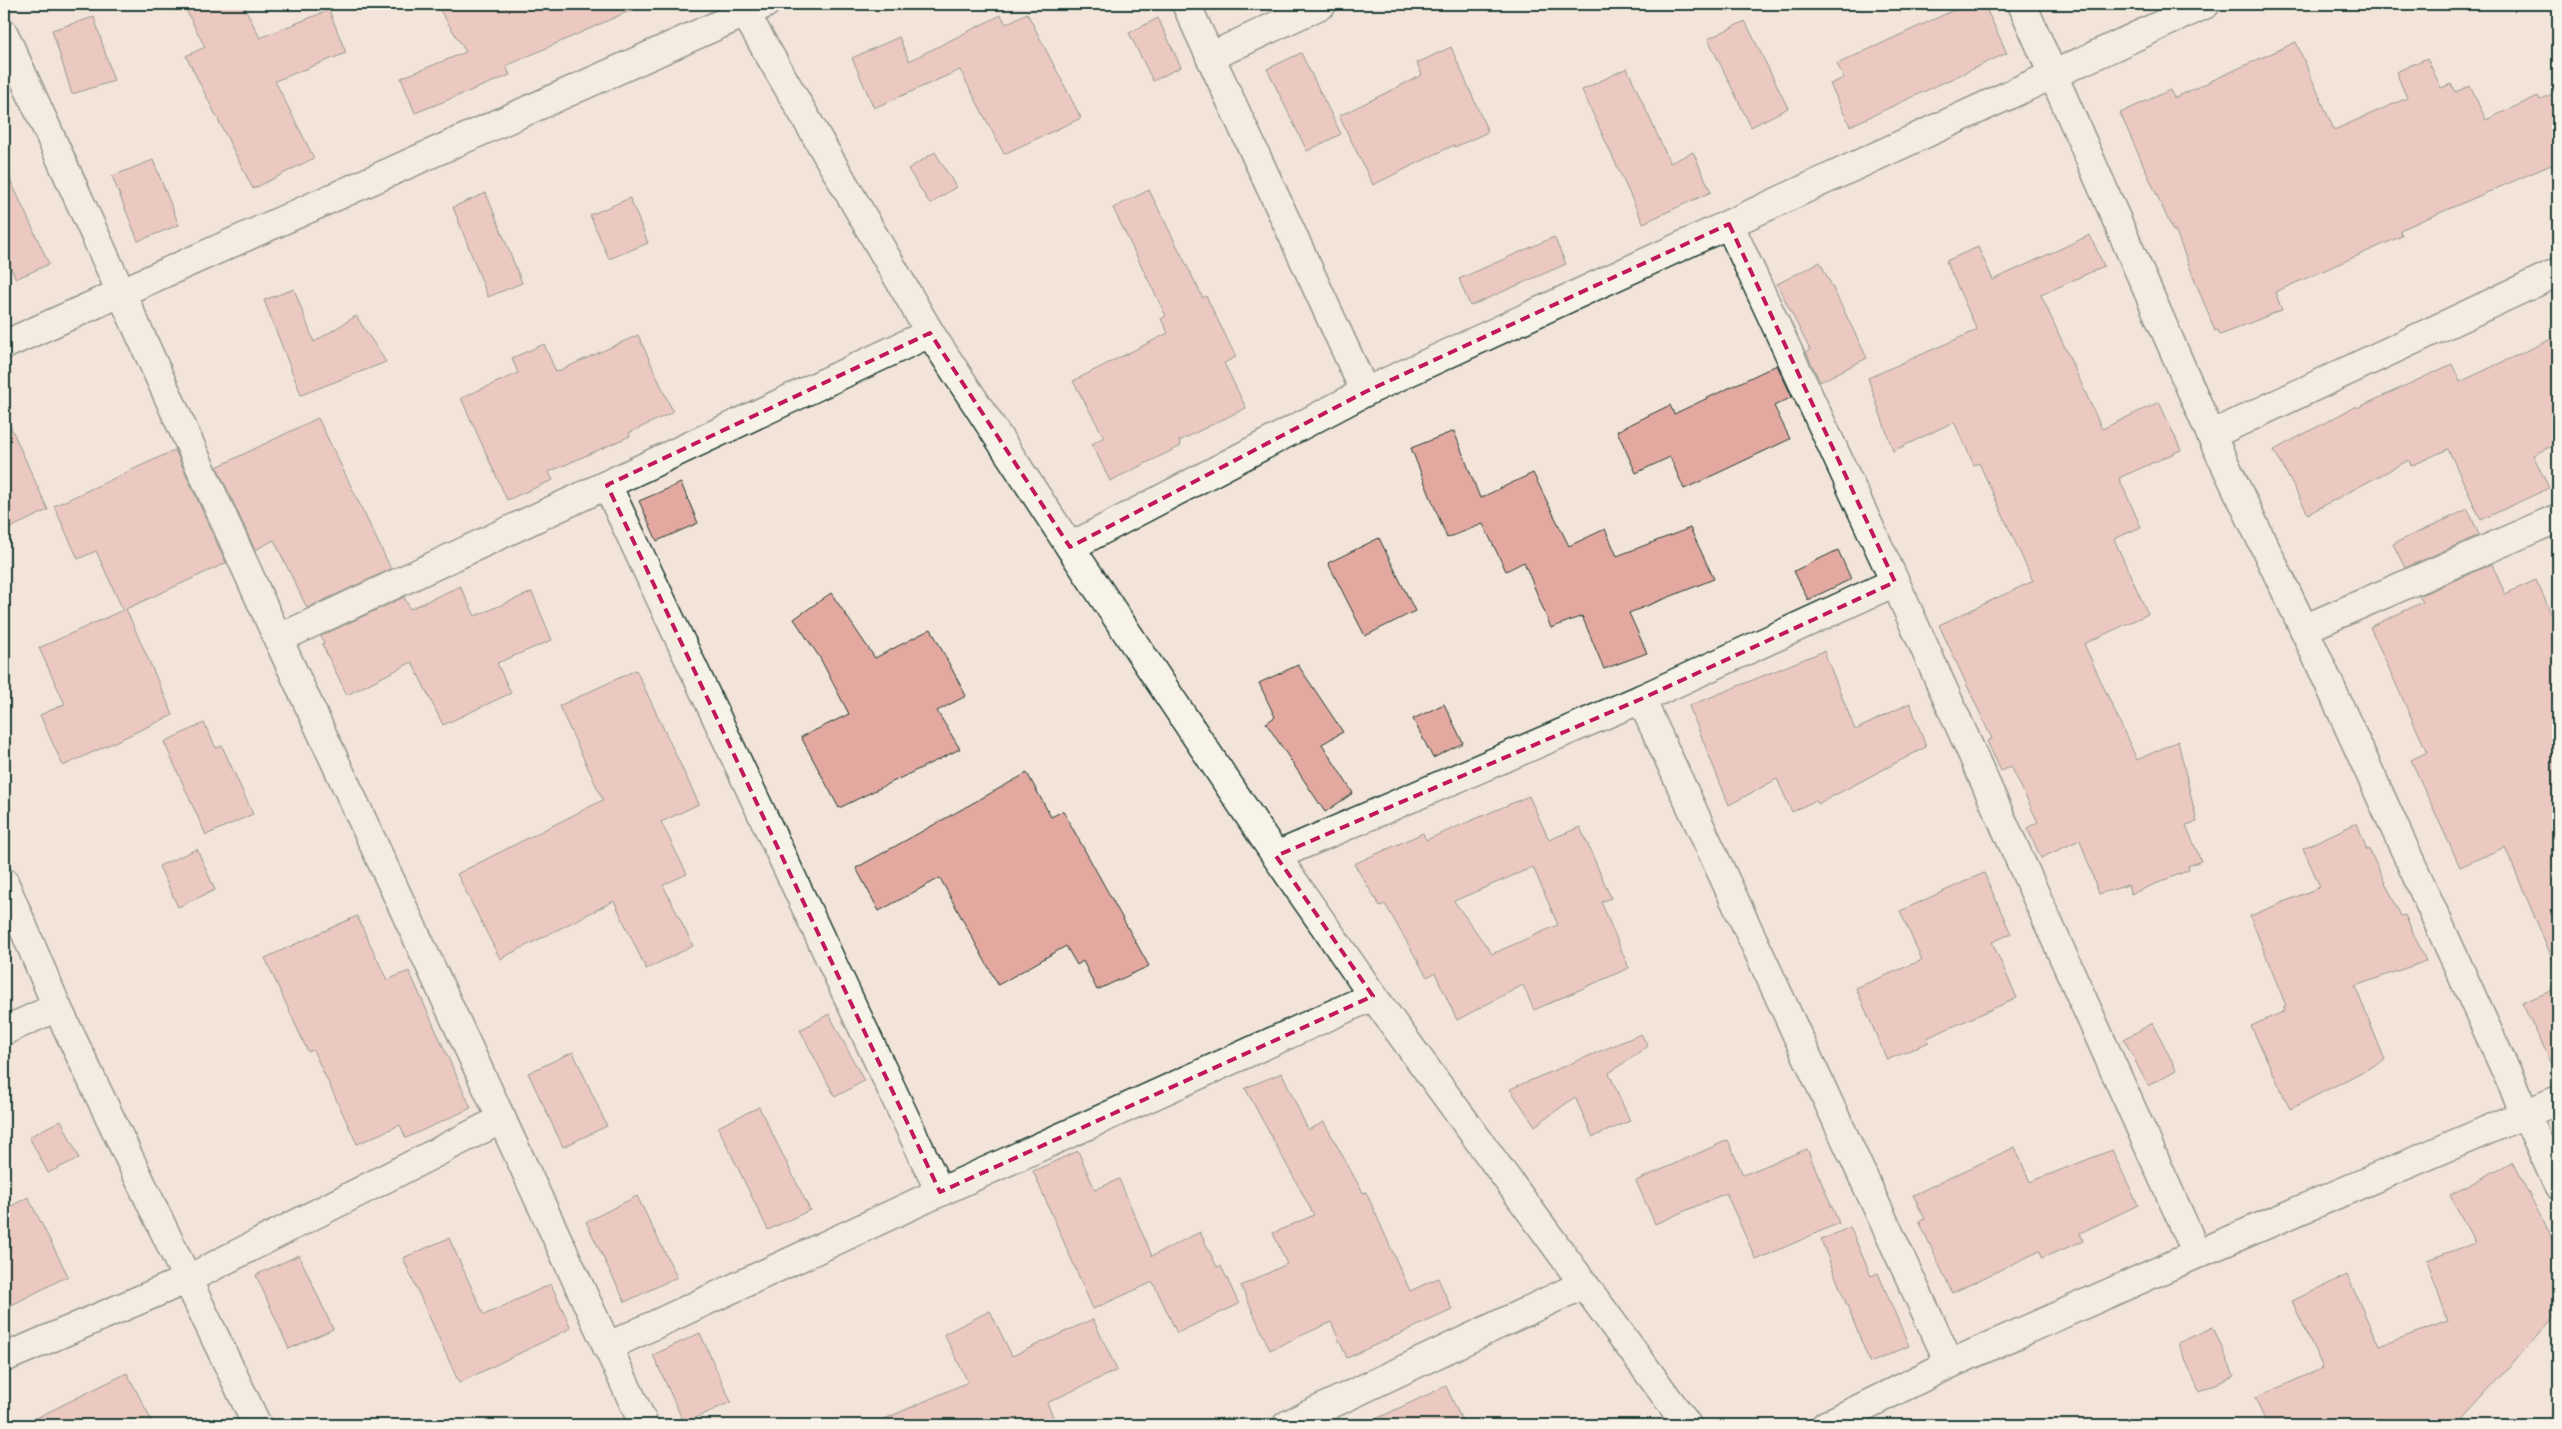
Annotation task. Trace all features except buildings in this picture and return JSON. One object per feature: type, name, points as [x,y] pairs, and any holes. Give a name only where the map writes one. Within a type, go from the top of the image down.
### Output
[{"type":"street","points":[[1186,4],[1365,392]]},
{"type":"street","points":[[1210,57],[1322,4]]},
{"type":"street","points":[[2022,4],[2211,435],[2304,629],[2558,1185]]},
{"type":"street","points":[[1070,547],[1365,392],[2052,73],[2206,4]]},
{"type":"street","points":[[4,345],[750,7],[930,333],[1070,547],[1276,856],[1373,996],[1687,1425]]},
{"type":"street","points":[[4,34],[278,639],[644,1425]]},
{"type":"street","points":[[1729,224],[1895,582],[2197,1254]]},
{"type":"street","points":[[2211,435],[2558,272]]},
{"type":"street","points":[[278,639],[930,333]]},
{"type":"street","points":[[607,485],[940,1192]]},
{"type":"street","points":[[2304,629],[2558,518]]},
{"type":"street","points":[[1276,856],[1641,698],[1895,582]]},
{"type":"street","points":[[1641,698],[1950,1364]]},
{"type":"street","points":[[4,882],[58,1007],[257,1425]]},
{"type":"street","points":[[607,1348],[940,1192],[1373,996]]},
{"type":"street","points":[[4,1031],[58,1007]]},
{"type":"street","points":[[1826,1425],[1950,1364],[2197,1254],[2558,1100]]},
{"type":"street","points":[[4,1358],[188,1279],[502,1119]]},
{"type":"street","points":[[1287,1425],[1584,1284]]},
{"type":"highlighted area","points":[[1729,224],[1895,582],[1641,699],[1276,856],[1373,996],[940,1192],[607,485],[930,333],[1070,547],[1365,392]]}]
